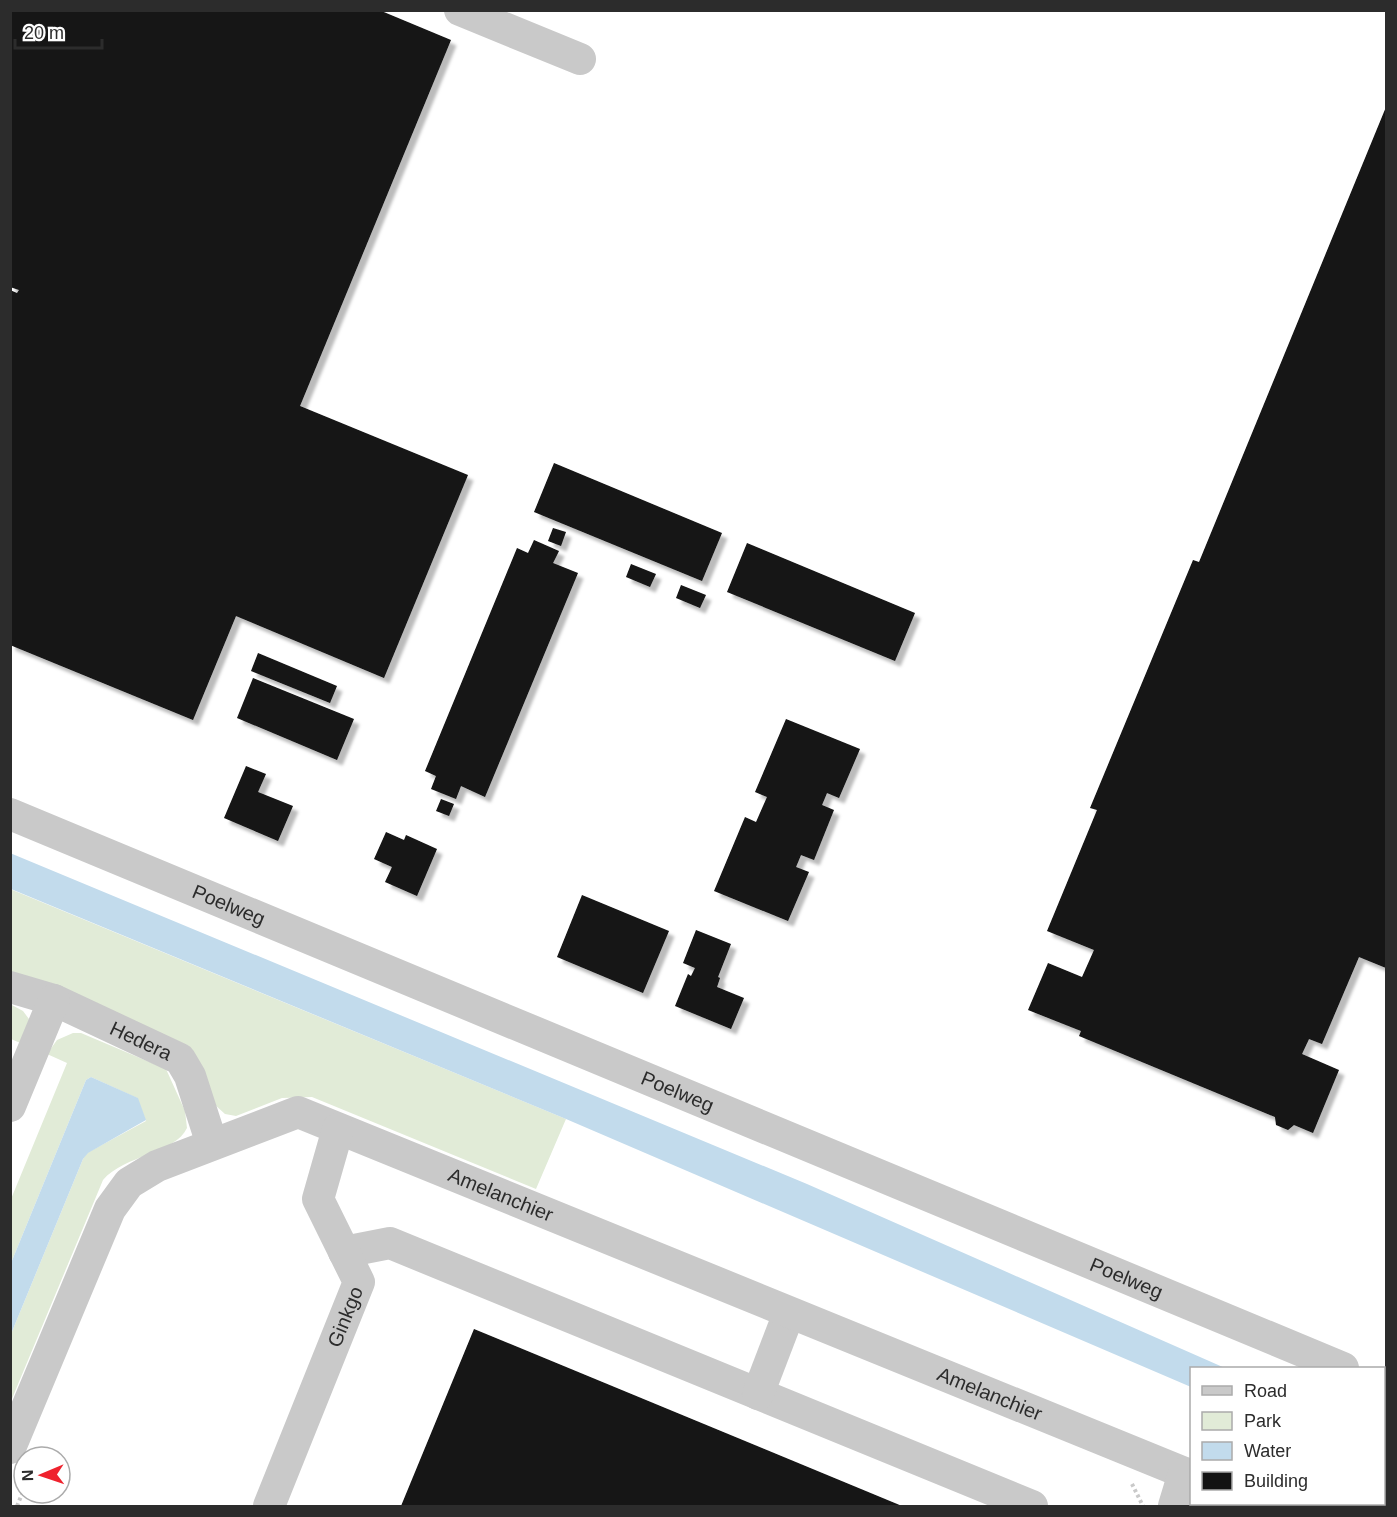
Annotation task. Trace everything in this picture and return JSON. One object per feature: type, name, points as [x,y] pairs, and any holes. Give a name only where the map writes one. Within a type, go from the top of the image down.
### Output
[{"type":"street","points":[[460,10],[580,59]]},
{"type":"street","name":"Poelweg","points":[[10,814],[1341,1367]]},
{"type":"street","name":"Hedera","points":[[10,987],[54,1000],[180,1059],[190,1076],[212,1144]]},
{"type":"street","points":[[10,1106],[54,1000]]},
{"type":"street","name":"Amelanchier","points":[[212,1144],[298,1112],[1188,1475]]},
{"type":"street","name":"Ginkgo","points":[[269,1506],[359,1282],[318,1199],[338,1128]]},
{"type":"street","points":[[10,1448],[110,1209],[129,1182],[157,1166],[212,1144]]},
{"type":"street","points":[[344,1252],[390,1244],[1032,1506]]},
{"type":"street","points":[[758,1394],[789,1312]]},
{"type":"street","points":[[1174,1506],[1188,1475]]},
{"type":"green space","points":[[10,889],[566,1119],[536,1189],[312,1097],[282,1098],[236,1116],[225,1114],[214,1104],[192,1050],[187,1045],[11,972]]},
{"type":"green space","points":[[10,1004],[23,1011],[29,1019],[25,1045],[11,1039]]},
{"type":"green space","points":[[73,1033],[81,1033],[166,1069],[185,1111],[187,1128],[172,1144],[123,1165],[103,1180],[11,1401],[11,1334],[83,1159],[87,1153],[146,1121],[137,1098],[91,1077],[86,1080],[11,1263],[11,1199],[67,1063],[47,1054],[57,1040]]},
{"type":"water","points":[[10,853],[807,1184],[1223,1367],[1190,1367],[1190,1387],[566,1119],[11,889]]},
{"type":"water","points":[[91,1077],[138,1098],[146,1120],[88,1153],[83,1159],[11,1334],[11,1263],[86,1080]]},
{"type":"building","points":[[10,10],[379,10],[451,40],[300,406],[468,475],[384,678],[236,616],[193,720],[10,645],[10,290],[17,293],[19,290],[10,287]]},
{"type":"building","points":[[1386,107],[1386,968],[1359,957],[1322,1044],[1309,1039],[1302,1054],[1339,1070],[1313,1133],[1294,1125],[1288,1130],[1276,1125],[1275,1117],[1079,1036],[1081,1031],[1028,1010],[1048,963],[1082,977],[1094,950],[1047,931],[1097,810],[1090,808],[1193,560],[1199,562]]},
{"type":"building","points":[[554,463],[722,533],[702,581],[534,512]]},
{"type":"building","points":[[553,528],[566,532],[561,546],[548,541]]},
{"type":"building","points":[[534,540],[559,551],[553,563],[578,573],[485,797],[461,786],[456,799],[431,789],[436,776],[425,771],[517,548],[528,553]]},
{"type":"building","points":[[747,543],[915,613],[895,661],[727,592]]},
{"type":"building","points":[[631,564],[656,574],[650,587],[626,577]]},
{"type":"building","points":[[681,585],[706,595],[700,608],[676,598]]},
{"type":"building","points":[[258,653],[337,686],[330,703],[251,671]]},
{"type":"building","points":[[253,678],[354,719],[337,760],[237,718]]},
{"type":"building","points":[[786,719],[860,749],[839,798],[827,793],[822,805],[834,810],[814,860],[801,855],[796,867],[809,872],[788,921],[714,891],[745,817],[756,822],[767,797],[755,792]]},
{"type":"building","points":[[246,766],[266,774],[258,792],[293,806],[278,841],[224,818]]},
{"type":"building","points":[[441,799],[454,804],[449,816],[436,811]]},
{"type":"building","points":[[386,832],[404,840],[406,835],[437,849],[417,896],[385,882],[392,867],[374,859]]},
{"type":"building","points":[[582,895],[669,931],[643,993],[557,957]]},
{"type":"building","points":[[696,930],[731,944],[718,977],[720,978],[717,987],[744,998],[731,1029],[675,1006],[688,974],[691,976],[695,968],[683,963]]},
{"type":"building","points":[[474,1329],[762,1448],[902,1506],[401,1506]]}]
